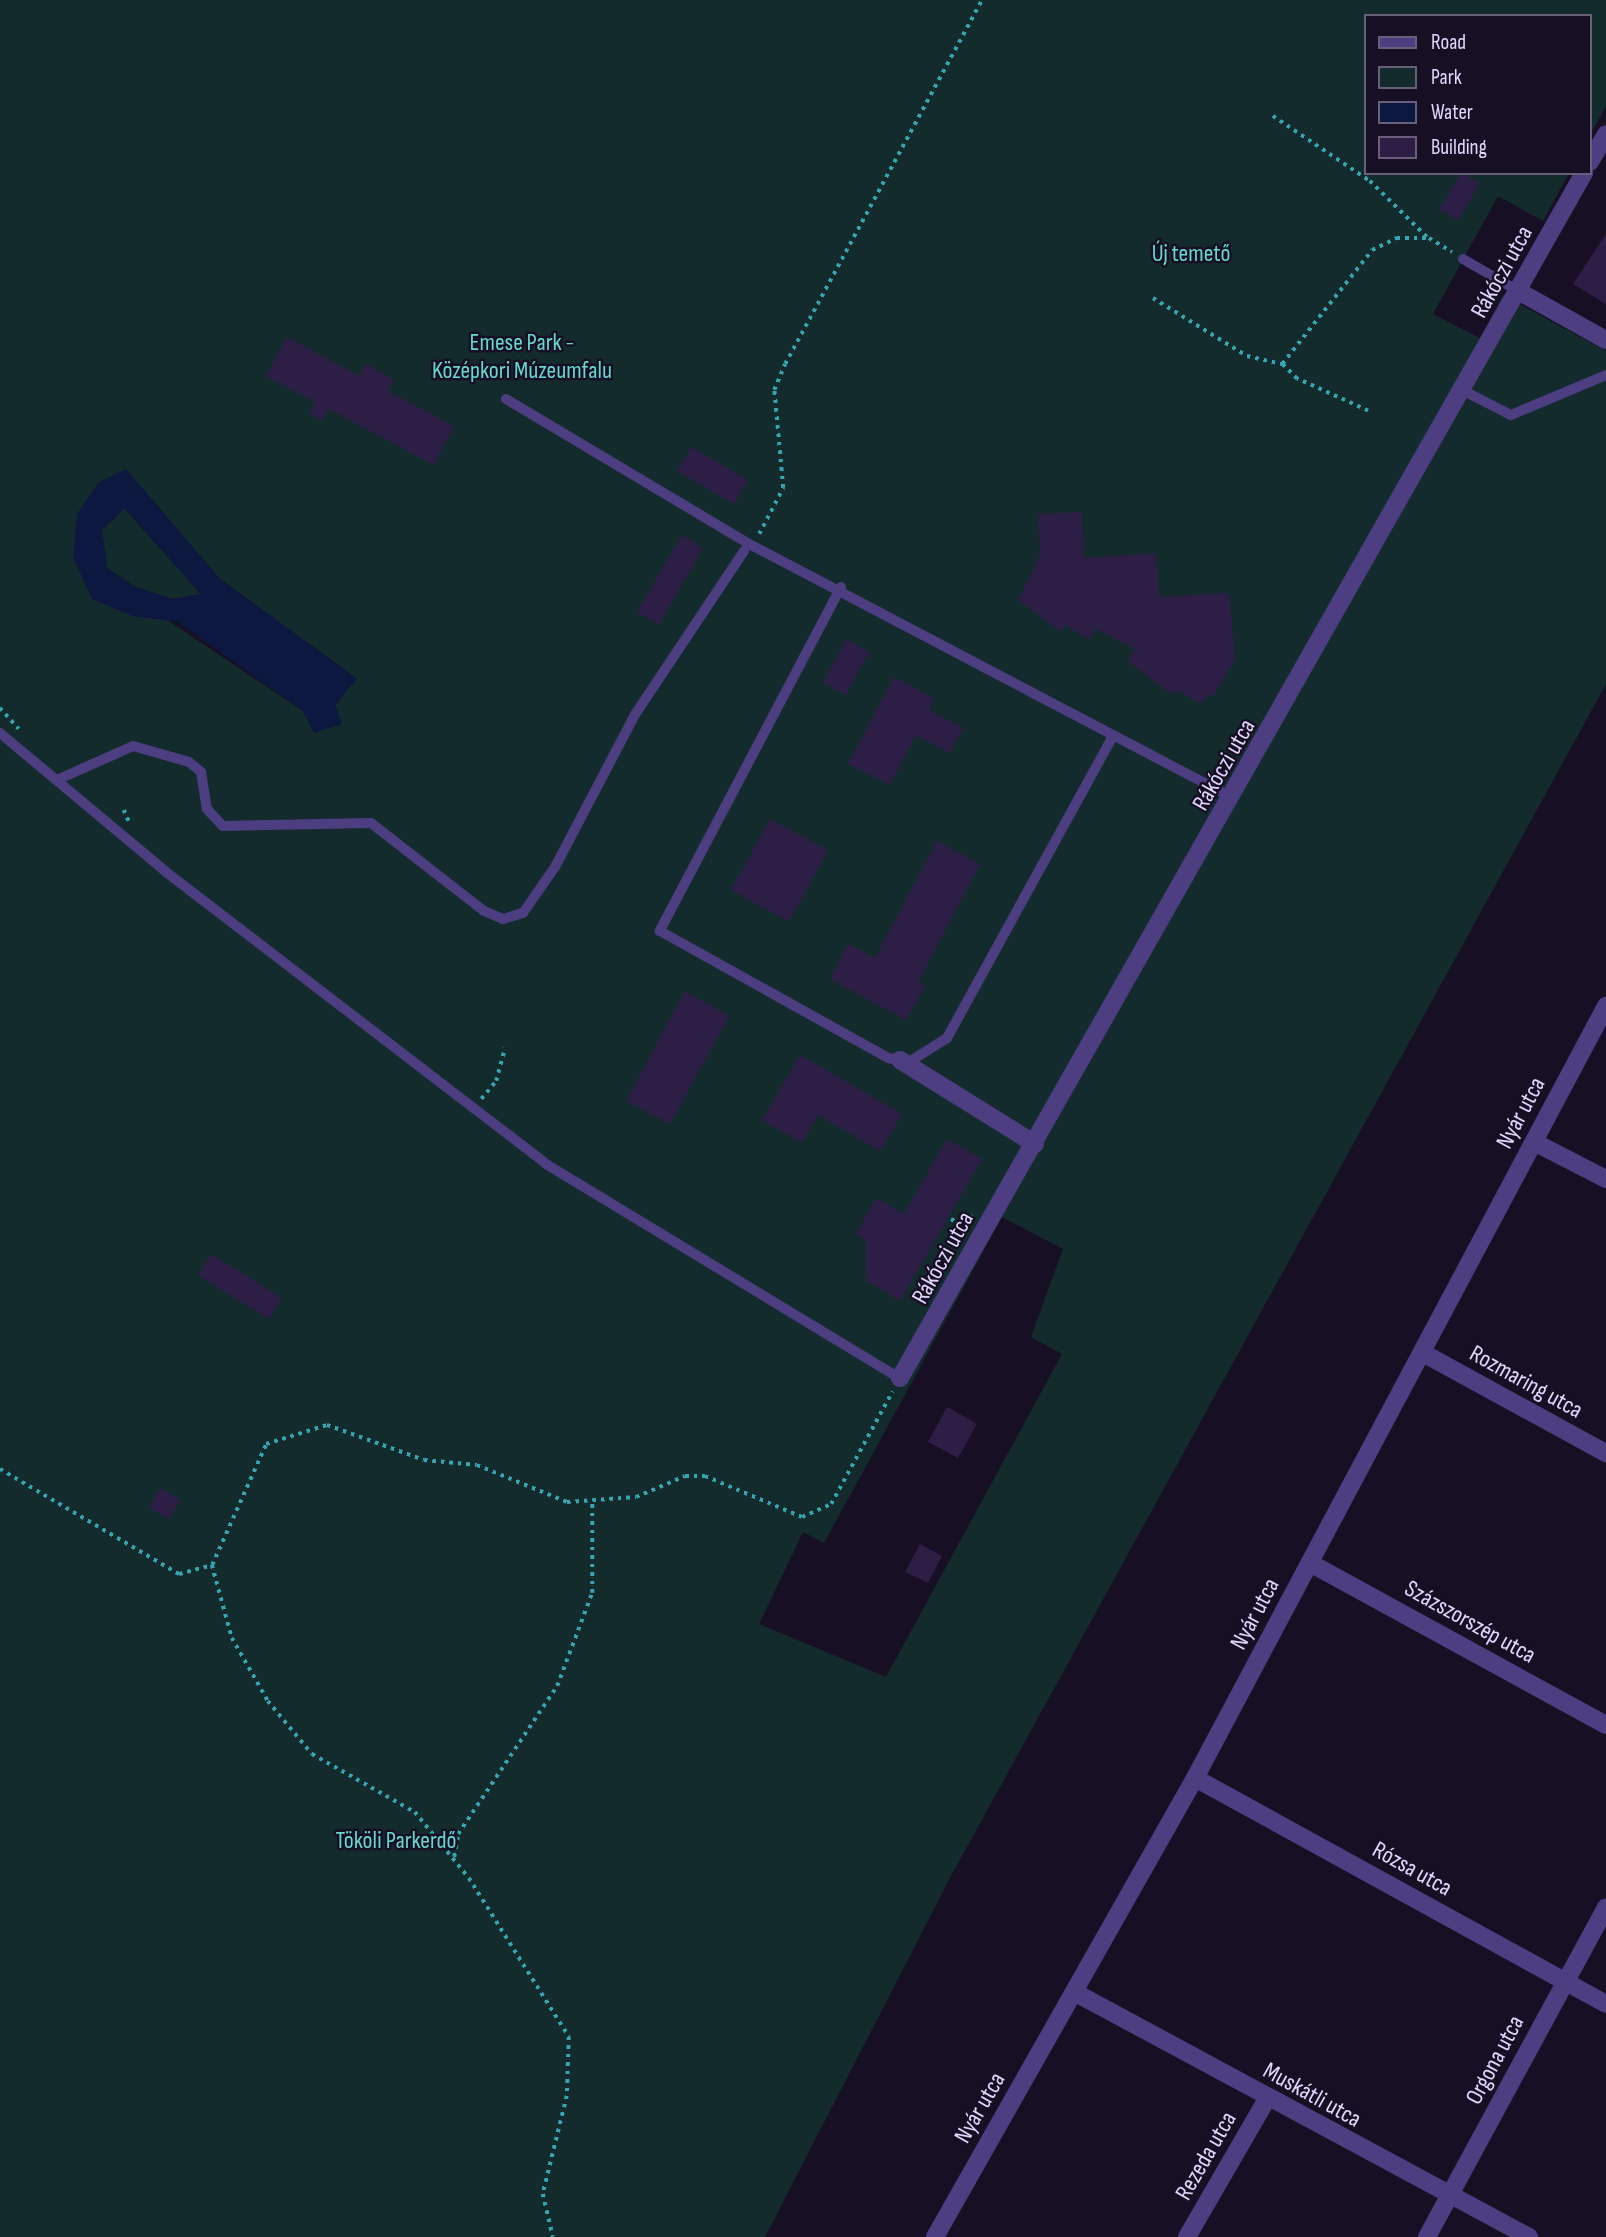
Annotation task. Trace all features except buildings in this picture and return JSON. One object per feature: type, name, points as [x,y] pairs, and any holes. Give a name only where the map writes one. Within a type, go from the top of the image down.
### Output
[{"type":"street","points":[[1592,158],[1606,134]]},
{"type":"street","name":"Rákóczi utca","points":[[900,1378],[1233,798],[1520,292],[1583,175]]},
{"type":"street","points":[[1520,292],[1606,340]]},
{"type":"street","name":"Nyár utca","points":[[935,2237],[1195,1778],[1606,1006]]},
{"type":"street","points":[[900,1060],[1035,1144]]},
{"type":"street","points":[[1534,1142],[1606,1179]]},
{"type":"street","name":"Rozmaring utca","points":[[1423,1353],[1606,1453]]},
{"type":"street","name":"Százszorszép utca","points":[[1310,1563],[1606,1725]]},
{"type":"street","name":"Rózsa utca","points":[[1195,1778],[1606,2004]]},
{"type":"street","name":"Orgona utca","points":[[1427,2237],[1606,1907]]},
{"type":"street","name":"Muskátli utca","points":[[1074,1992],[1267,2099],[1529,2237]]},
{"type":"street","name":"Rezeda utca","points":[[1187,2237],[1267,2099]]},
{"type":"lane","points":[[1463,259],[1520,292]]},
{"type":"lane","points":[[1464,391],[1511,415],[1606,375]]},
{"type":"lane","points":[[506,399],[749,548],[841,587],[1113,736],[1233,798]]},
{"type":"lane","points":[[59,779],[133,746],[189,762],[201,772],[207,809],[223,826],[371,823],[484,911],[503,919],[523,913],[555,867],[636,713],[749,548]]},
{"type":"lane","points":[[841,587],[660,931],[900,1060],[929,1053],[947,1038],[1113,736]]},
{"type":"lane","points":[[0,733],[59,779],[166,872],[546,1164],[900,1378]]},
{"type":"path","points":[[749,548],[783,488],[774,390],[785,364],[982,0]]},
{"type":"path","points":[[1273,116],[1370,181],[1429,238],[1463,259]]},
{"type":"path","points":[[1282,364],[1372,250],[1397,237],[1429,238]]},
{"type":"path","points":[[1153,298],[1247,356],[1282,364],[1297,379],[1368,411]]},
{"type":"path","points":[[474,1109],[496,1081],[505,1048]]},
{"type":"path","points":[[951,1219],[962,1225]]},
{"type":"path","points":[[553,2237],[543,2194],[567,2096],[569,2037],[454,1859],[415,1812],[312,1754],[276,1712],[232,1639],[212,1565],[266,1444],[327,1425],[424,1460],[477,1465],[567,1502],[592,1504],[636,1497],[685,1476],[705,1476],[783,1512],[819,1514],[831,1504],[900,1378]]},
{"type":"path","points":[[0,1469],[179,1574],[212,1565]]},
{"type":"path","points":[[454,1859],[458,1834],[561,1674],[592,1593],[592,1504]]},
{"type":"green space","points":[[0,0],[1606,0],[1606,106],[1592,131],[1592,14],[1364,14],[1364,175],[1568,175],[1543,221],[1498,196],[1433,314],[1480,338],[1503,295],[1606,351],[1606,684],[951,1876],[765,2237],[0,2237]],"holes":[[[126,469],[220,579],[356,678],[314,733],[303,711],[73,557]],[[1002,1217],[1063,1249],[1031,1337],[1062,1354],[886,1677],[759,1624],[803,1532],[824,1543]]]},
{"type":"green space","points":[[124,508],[201,594],[173,599],[135,587],[107,568],[102,530]]},
{"type":"water","points":[[126,469],[220,579],[357,679],[335,704],[342,724],[314,733],[303,711],[178,622],[132,616],[92,599],[73,557],[77,514],[98,483]],"holes":[[[125,508],[200,593],[173,599],[135,587],[107,568],[102,530]]]},
{"type":"park label","name":"Új temető","points":[[1191,254]]},
{"type":"park label","name":"Emese Park - Középkori Múzeumfalu","points":[[522,357]]},
{"type":"park label","name":"Tököli Parkerdő","points":[[396,1841]]}]
